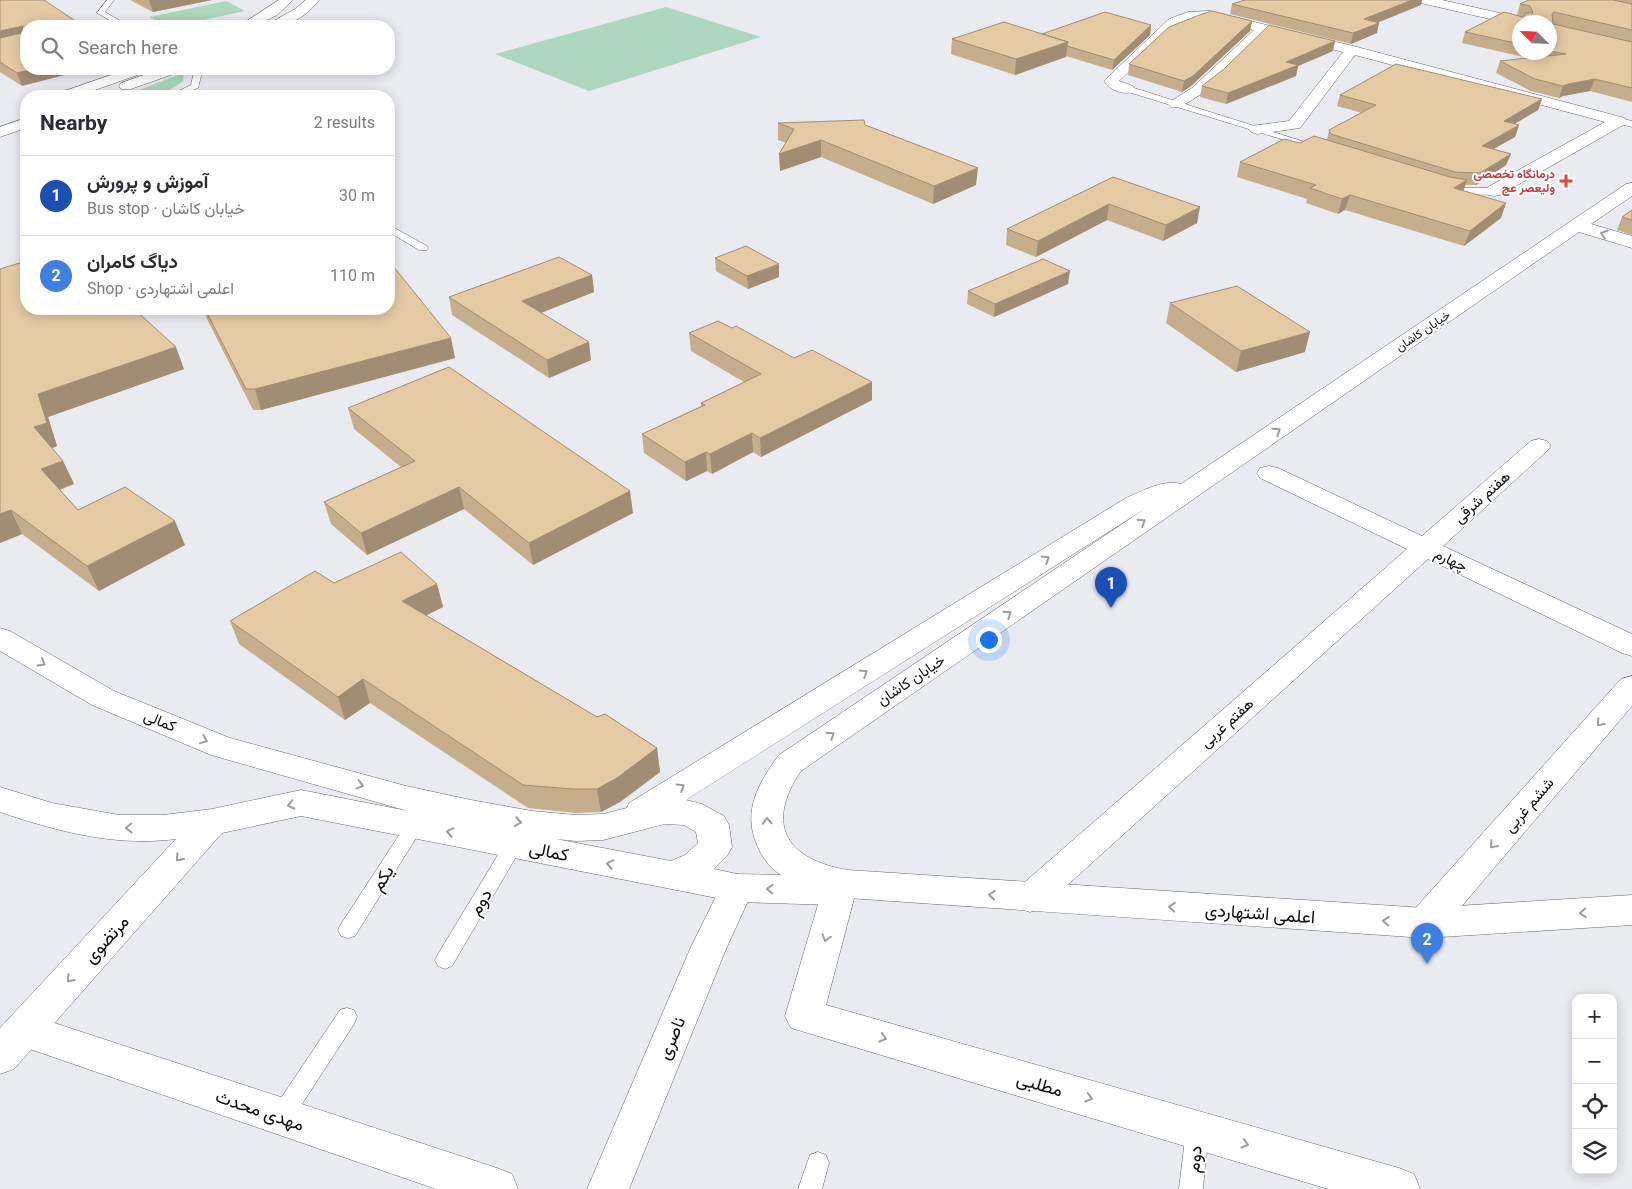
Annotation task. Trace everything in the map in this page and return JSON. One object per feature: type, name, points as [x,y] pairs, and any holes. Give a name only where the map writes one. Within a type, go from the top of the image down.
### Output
[{"type":"street","points":[[257,20],[272,12],[287,0]]},
{"type":"street","points":[[286,20],[300,12],[313,0]]},
{"type":"street","points":[[1425,0],[1512,20]]},
{"type":"street","points":[[1128,89],[1114,85],[1111,81],[1178,18],[1190,15],[1209,15],[1352,50],[1625,122]]},
{"type":"street","points":[[1176,104],[1197,91],[1264,28]]},
{"type":"street","points":[[1256,128],[1294,125],[1352,50]]},
{"type":"street","points":[[1359,70],[1371,55]]},
{"type":"street","points":[[81,90],[124,75]]},
{"type":"street","points":[[115,90],[157,75]]},
{"type":"street","points":[[0,119],[20,112]]},
{"type":"street","points":[[1494,191],[1625,122]]},
{"type":"street","points":[[0,132],[20,125]]},
{"type":"street","points":[[1294,125],[1295,129],[1299,131],[1313,130],[1323,149]]},
{"type":"street","name":"خیابان کاشان","points":[[888,888],[822,879],[804,872],[786,861],[771,844],[766,824],[767,805],[779,776],[790,762],[1632,188]]},
{"type":"street","points":[[1577,226],[1632,242]]},
{"type":"street","name":"هفتم شرقی","points":[[1425,547],[1539,446]]},
{"type":"street","name":"چهارم","points":[[1269,473],[1632,646]]},
{"type":"street","name":"خیابان کاشان","points":[[625,822],[1135,503],[1213,474]]},
{"type":"street","name":"هفتم غربی","points":[[1030,898],[1425,547]]},
{"type":"street","name":"کمالی","points":[[0,638],[103,698],[222,747],[406,798],[532,824],[576,828],[603,827],[665,811],[690,813],[712,825],[715,846],[697,865],[671,876]]},
{"type":"street","name":"ششم غربی","points":[[1425,923],[1632,686]]},
{"type":"street","name":"کمالی","points":[[0,799],[51,816],[119,828],[163,828],[212,822],[301,803],[737,888],[839,891],[888,888]]},
{"type":"street","name":"مرتضوی","points":[[12,1043],[212,822]]},
{"type":"street","name":"ناصری","points":[[608,1189],[708,949],[737,888]]},
{"type":"street","name":"اعلمی اشتهاردی","points":[[888,888],[1425,923],[1632,910]]},
{"type":"street","name":"مطلبی","points":[[839,891],[804,1016],[1197,1130],[1345,1181],[1399,1189]]},
{"type":"street","name":"مهدی محدث","points":[[12,1043],[281,1117],[497,1189]]},
{"type":"lane","points":[[111,0],[101,13],[112,20]]},
{"type":"lane","points":[[186,90],[195,86],[198,75]]},
{"type":"lane","points":[[1128,89],[1323,149]]},
{"type":"lane","points":[[1440,185],[1464,191],[1494,191]]},
{"type":"lane","points":[[395,232],[423,248]]},
{"type":"lane","name":"یکم","points":[[348,930],[415,825]]},
{"type":"lane","name":"دوم","points":[[445,960],[514,844]]},
{"type":"lane","points":[[281,1117],[347,1017]]},
{"type":"lane","name":"دوم","points":[[1191,1189],[1197,1130]]},
{"type":"lane","points":[[810,1189],[818,1163]]},
{"type":"green space","points":[[226,1],[245,11],[204,20],[155,20],[149,17]]},
{"type":"green space","points":[[666,7],[761,37],[589,91],[495,54]]},
{"type":"green space","points":[[179,75],[184,75],[183,81],[169,90],[139,90]]},
{"type":"building","points":[[0,0],[44,0],[74,20],[20,20],[20,27],[0,31]]},
{"type":"building","points":[[1245,0],[1412,0],[1364,19],[1379,23],[1353,33],[1232,4]]},
{"type":"building","points":[[1529,0],[1613,0],[1632,4],[1632,30],[1554,12],[1552,15],[1524,15],[1526,13],[1533,13],[1530,6],[1520,4]]},
{"type":"building","points":[[1212,11],[1252,21],[1193,76],[1184,81],[1129,64],[1169,27]]},
{"type":"building","points":[[1105,12],[1151,25],[1114,60],[1067,46],[1068,42],[1042,34]]},
{"type":"building","points":[[1504,12],[1515,15],[1512,15],[1512,42],[1465,32]]},
{"type":"building","points":[[1004,22],[1068,42],[1016,59],[952,39]]},
{"type":"building","points":[[1269,25],[1335,41],[1286,62],[1298,65],[1228,93],[1202,86],[1224,69]]},
{"type":"building","points":[[1557,25],[1632,42],[1632,88],[1595,79],[1563,86],[1535,79],[1500,61],[1557,60],[1557,55],[1566,54],[1557,52]]},
{"type":"building","points":[[20,33],[20,72],[17,73],[0,62],[0,38]]},
{"type":"building","points":[[1396,64],[1542,99],[1504,121],[1519,125],[1482,146],[1511,154],[1480,173],[1455,172],[1331,134],[1329,130],[1376,105],[1340,95]]},
{"type":"building","points":[[864,120],[865,125],[978,168],[934,186],[821,140],[779,154],[794,129],[778,123]]},
{"type":"building","points":[[1314,136],[1450,177],[1467,180],[1454,188],[1506,203],[1470,231],[1350,195],[1342,199],[1310,188],[1316,185],[1240,162],[1284,139],[1300,143]]},
{"type":"building","points":[[1113,177],[1200,207],[1166,225],[1109,204],[1038,241],[1007,229]]},
{"type":"building","points":[[1632,210],[1632,220],[1622,217]]},
{"type":"building","points":[[746,246],[779,264],[747,276],[715,258]]},
{"type":"building","points":[[559,257],[592,275],[522,301],[589,342],[547,360],[449,297]]},
{"type":"building","points":[[1043,259],[1070,271],[995,304],[968,291]]},
{"type":"building","points":[[20,263],[20,315],[141,315],[176,347],[38,394],[47,423],[34,427],[63,461],[41,469],[78,510],[125,487],[175,521],[87,566],[11,510],[0,514],[0,269]]},
{"type":"building","points":[[395,268],[451,338],[255,389],[246,389],[208,315],[395,315]]},
{"type":"building","points":[[1237,286],[1310,332],[1241,351],[1170,303]]},
{"type":"building","points":[[718,321],[732,328],[736,326],[794,358],[812,350],[872,382],[760,438],[752,433],[710,454],[706,452],[685,462],[642,434],[705,405],[701,403],[761,374],[689,333]]},
{"type":"building","points":[[449,367],[630,491],[529,543],[459,487],[361,533],[324,502],[415,461],[348,408]]},
{"type":"building","points":[[401,552],[437,584],[402,601],[597,717],[605,714],[657,748],[617,778],[597,789],[523,785],[363,679],[338,697],[230,621],[315,571],[334,583]]},
{"type":"place","name":"درمانگاه تخصصی ولیعصر عج","points":[[1566,181]]},
{"type":"place","name":"آموزش و پرورش","points":[[1111,608]]},
{"type":"place","name":"دیاگ کامران","points":[[1427,964]]}]
